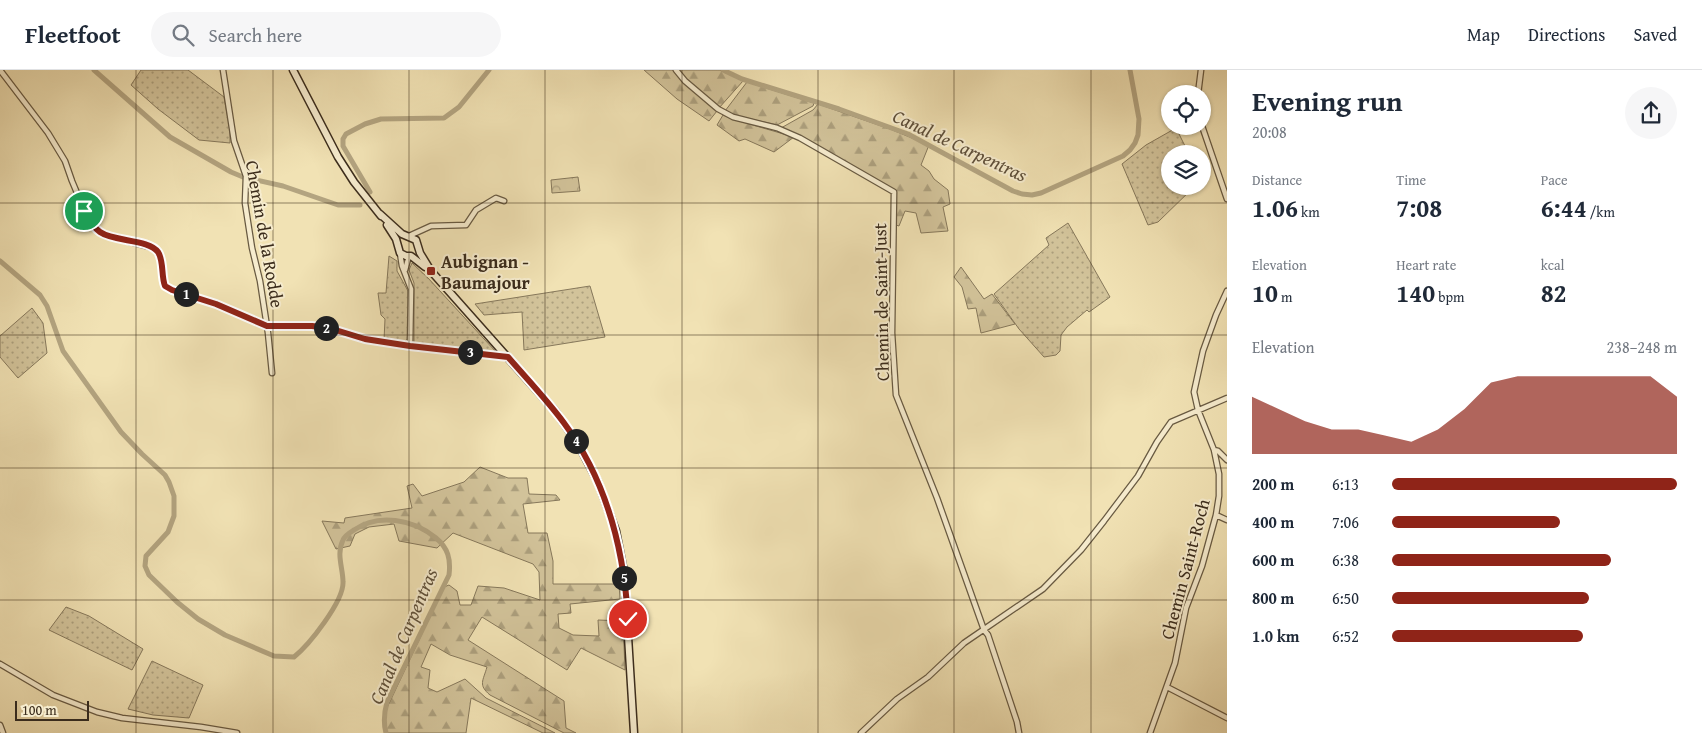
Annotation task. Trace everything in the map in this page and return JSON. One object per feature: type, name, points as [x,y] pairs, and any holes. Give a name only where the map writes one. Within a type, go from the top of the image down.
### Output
[{"type":"main road","points":[[293,70],[338,157],[354,182],[380,214],[398,243],[397,247],[400,253],[410,256],[431,271]]},
{"type":"main road","points":[[380,214],[398,231],[413,237],[423,260],[431,271],[556,412],[576,440],[598,482],[610,513],[624,572],[634,733]]},
{"type":"main road","points":[[398,243],[408,236]]},
{"type":"main road","points":[[410,256],[416,253],[418,245]]},
{"type":"street","points":[[0,70],[48,133],[65,161],[84,211],[95,228],[107,236],[154,248],[160,257],[165,286],[172,290],[223,307],[267,326],[329,328],[365,339],[508,357]]},
{"type":"street","name":"Chemin de la Rodde","points":[[223,70],[234,140],[246,178],[247,212],[267,326],[272,373]]},
{"type":"street","name":"Chemin de Saint-Just","points":[[676,70],[685,81],[718,109],[733,117],[777,128],[800,138],[894,192],[892,333],[896,395],[926,468],[984,630],[988,635],[1017,722],[1018,733]]},
{"type":"street","points":[[1199,85],[1201,70]]},
{"type":"street","points":[[1205,135],[1227,199]]},
{"type":"street","points":[[408,236],[436,226],[466,225],[476,210],[496,198],[504,200]]},
{"type":"street","points":[[418,245],[425,229]]},
{"type":"street","points":[[400,253],[411,289],[410,346]]},
{"type":"street","points":[[404,271],[410,256]]},
{"type":"street","name":"Chemin Saint-Roch","points":[[1150,733],[1175,663],[1186,608],[1202,566],[1216,515],[1219,482],[1214,450],[1198,410],[1194,392],[1203,351],[1227,291]]},
{"type":"street","points":[[861,733],[897,699],[920,684],[964,643],[1043,589],[1104,521],[1138,476],[1167,426],[1176,419],[1227,398]]},
{"type":"street","points":[[1214,450],[1218,451],[1227,460]]},
{"type":"street","points":[[1216,515],[1227,520]]},
{"type":"street","points":[[0,664],[53,696],[97,712],[122,718],[201,726],[237,733]]},
{"type":"street","points":[[1167,687],[1227,718]]},
{"type":"street","points":[[0,724],[3,733]]},
{"type":"green space","points":[[141,70],[188,70],[224,97],[230,130],[230,143],[199,140],[158,109],[131,85]]},
{"type":"green space","points":[[644,70],[673,70],[717,111],[709,121],[677,99]]},
{"type":"green space","points":[[678,70],[720,70],[743,81],[719,108]]},
{"type":"green space","points":[[747,82],[814,103],[813,106],[777,125],[734,115],[725,111]]},
{"type":"green space","points":[[818,104],[929,145],[921,165],[948,190],[950,204],[943,207],[948,231],[921,233],[916,213],[905,211],[899,226],[896,225],[896,191],[800,136],[781,128],[813,110]]},
{"type":"green space","points":[[723,115],[794,137],[774,152],[745,139],[739,141],[717,125]]},
{"type":"green space","points":[[1164,135],[1180,135],[1184,145],[1161,145],[1161,195],[1186,195],[1158,222],[1148,225],[1122,164],[1146,145]]},
{"type":"green space","points":[[578,177],[580,191],[552,193],[551,180]]},
{"type":"green space","points":[[1068,223],[1110,297],[1089,312],[1087,310],[1067,327],[1061,335],[1060,351],[1056,355],[1044,357],[1019,329],[994,294],[1049,245],[1046,238]]},
{"type":"green space","points":[[389,256],[397,261],[397,271],[408,291],[409,336],[401,343],[384,340],[385,319],[381,315],[378,293],[386,293]]},
{"type":"green space","points":[[412,263],[496,352],[495,354],[414,345],[414,283],[409,270]]},
{"type":"green space","points":[[961,267],[984,299],[992,294],[1015,324],[981,333],[976,308],[968,309],[962,287],[954,277]]},
{"type":"green space","points":[[590,286],[605,337],[524,350],[522,312],[484,315],[475,304]]},
{"type":"green space","points":[[32,308],[43,323],[47,353],[18,378],[0,357],[0,336]]},
{"type":"green space","points":[[480,467],[508,478],[527,478],[529,494],[556,495],[560,500],[523,504],[528,533],[547,533],[553,561],[553,584],[619,584],[620,599],[570,604],[571,613],[558,614],[559,628],[573,635],[599,636],[598,620],[623,621],[625,670],[581,648],[567,670],[482,617],[468,640],[564,701],[566,728],[576,733],[564,733],[490,695],[486,692],[483,685],[487,667],[450,655],[431,644],[421,667],[430,670],[428,688],[437,692],[465,679],[486,698],[555,733],[543,733],[471,698],[466,733],[387,733],[385,712],[444,587],[449,585],[457,591],[460,605],[471,605],[478,586],[504,588],[540,600],[539,572],[533,564],[453,533],[437,548],[399,541],[394,524],[369,527],[355,534],[350,546],[336,549],[322,521],[344,523],[345,518],[412,508],[407,486],[413,484],[422,496],[464,482]]},
{"type":"green space","points":[[66,607],[89,616],[143,649],[132,670],[49,630]]},
{"type":"green space","points":[[152,661],[203,685],[189,718],[153,715],[128,709]]},
{"type":"waterway","name":"Canal de Carpentras","points":[[94,70],[170,137],[231,172],[243,177],[283,186],[338,205],[360,205]]},
{"type":"waterway","name":"Canal de Carpentras","points":[[370,192],[343,146],[343,139],[346,134],[365,124],[381,119],[444,118],[459,107],[489,70]]},
{"type":"waterway","name":"Canal de Carpentras","points":[[723,70],[742,79],[839,109],[908,134],[1013,191],[1032,195],[1041,193],[1123,156],[1130,150],[1138,135],[1139,119],[1130,70]]},
{"type":"waterway","name":"Canal de Carpentras","points":[[0,261],[40,295],[47,306],[63,351],[121,432],[165,475],[169,482],[174,496],[174,516],[168,532],[146,556],[145,566],[149,575],[198,619],[225,635],[274,656],[294,657],[316,633],[338,600],[343,582],[340,550],[347,534],[374,521],[395,520],[417,526],[436,538],[443,546],[449,559],[449,575],[387,702],[384,718],[386,733]]},
{"type":"place","name":"Aubignan - Baumajour","points":[[431,271]]},
{"type":"route","points":[[84,211],[95,228],[107,236],[154,248],[160,257],[165,286],[237,312],[267,326],[329,328],[365,339],[508,357],[565,424],[598,482],[616,531],[624,572],[628,619]]}]
